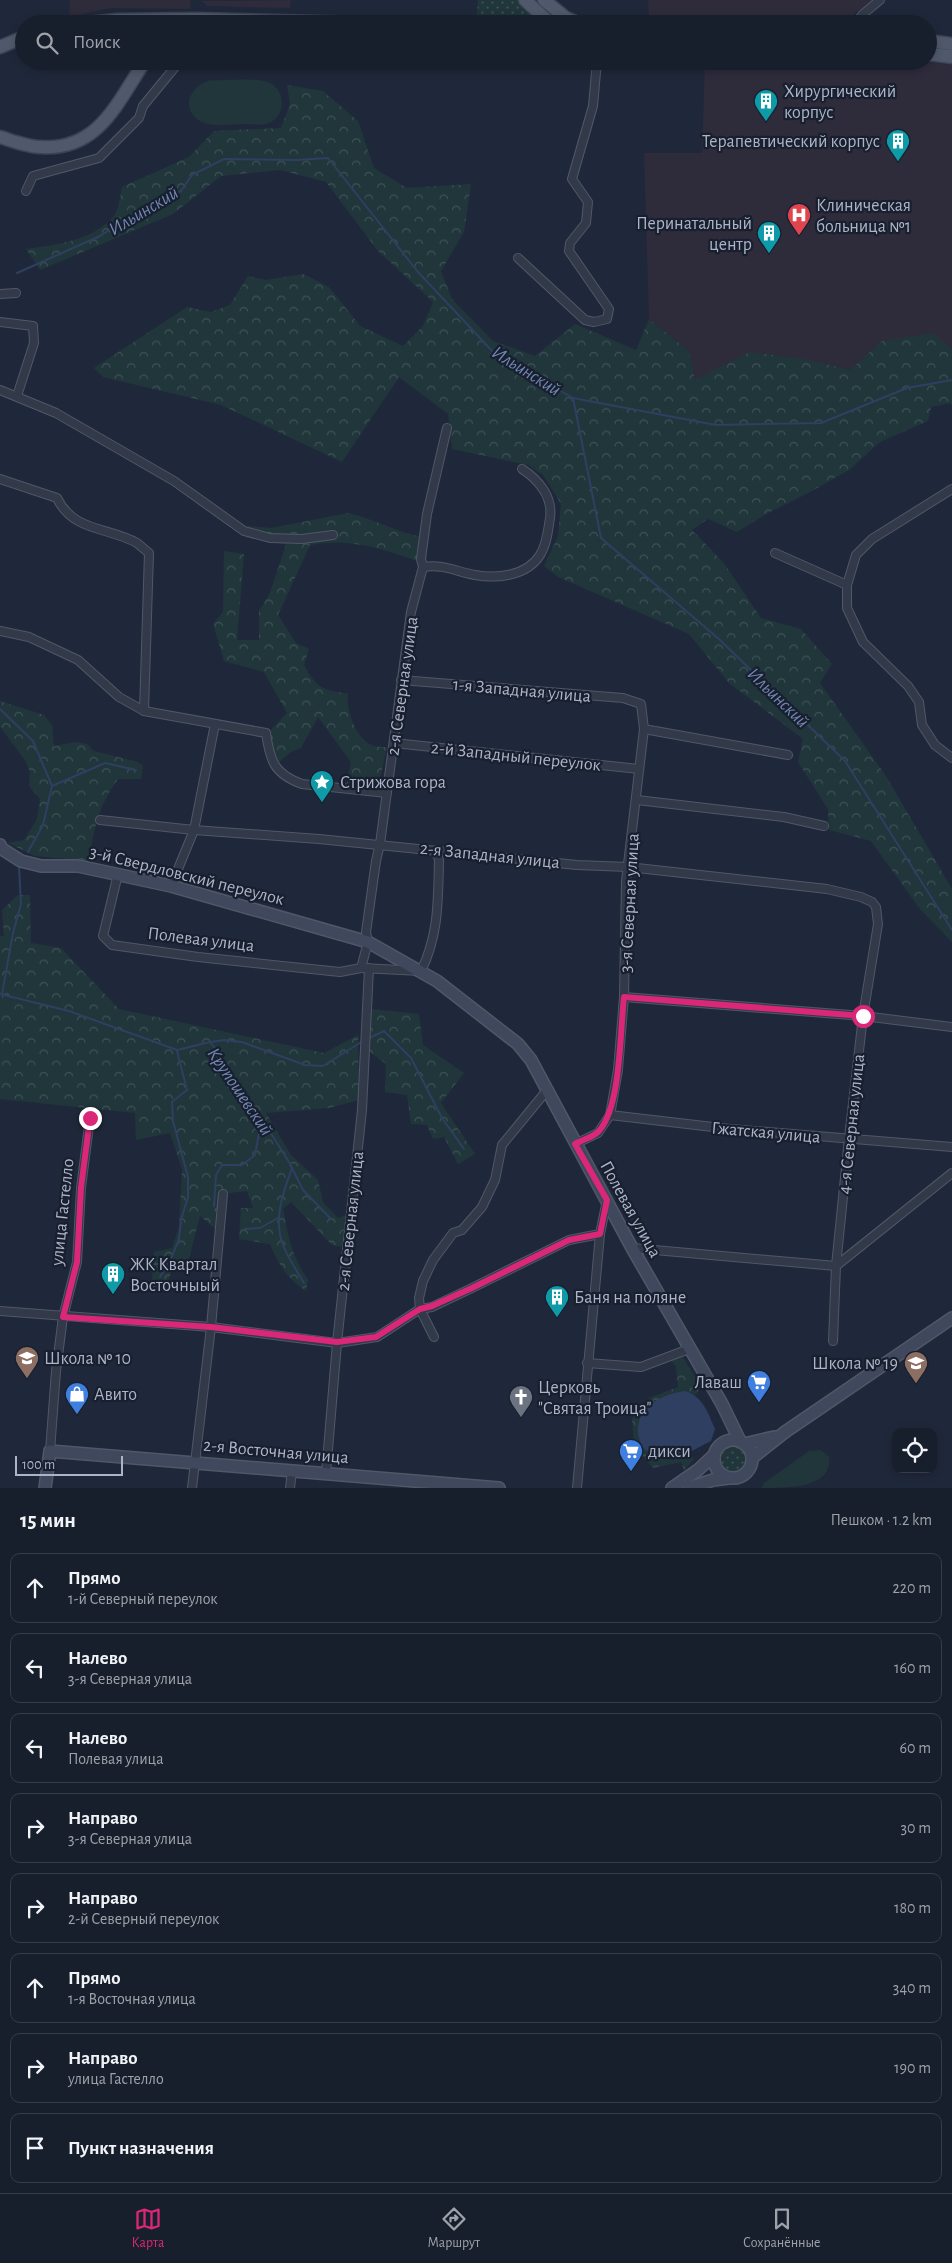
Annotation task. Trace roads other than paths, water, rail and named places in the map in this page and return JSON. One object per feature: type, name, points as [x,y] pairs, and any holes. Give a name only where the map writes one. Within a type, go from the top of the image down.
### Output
[{"type":"main road","points":[[525,0],[541,15]]},
{"type":"main road","points":[[544,0],[562,15]]},
{"type":"main road","points":[[0,47],[15,41]]},
{"type":"main road","points":[[937,42],[952,44]]},
{"type":"main road","points":[[937,55],[952,57]]},
{"type":"main road","points":[[0,137],[40,147],[53,147],[78,141],[105,123],[137,70]]},
{"type":"main road","name":"3-й Свердловский переулок","points":[[1,849],[21,861],[41,866],[78,866],[171,886],[368,942]]},
{"type":"main road","name":"Полевая улица","points":[[368,942],[421,971],[518,1044],[531,1060],[632,1248],[713,1388],[742,1443]]},
{"type":"main road","points":[[752,1458],[785,1432],[952,1318]]},
{"type":"main road","points":[[725,1442],[729,1419]]},
{"type":"main road","points":[[672,1488],[698,1470],[714,1454],[718,1447],[725,1442],[742,1443],[767,1440],[785,1432]]},
{"type":"main road","points":[[690,1488],[713,1480],[734,1481],[744,1474],[750,1467],[752,1458],[750,1450],[742,1443]]},
{"type":"main road","name":"2-я Восточная улица","points":[[50,1450],[292,1471],[326,1472],[383,1483],[499,1488]]},
{"type":"main road","name":"улица Гастелло","points":[[45,1488],[50,1450]]},
{"type":"main road","points":[[714,1454],[714,1461],[718,1472],[734,1481]]},
{"type":"street","points":[[862,15],[880,0]]},
{"type":"street","points":[[26,191],[33,176],[99,158],[139,118],[143,106],[173,70]]},
{"type":"street","points":[[518,258],[585,320],[594,322],[607,319],[609,309],[569,251],[570,243],[586,223],[588,202],[572,179],[593,106],[596,70]]},
{"type":"street","points":[[0,294],[16,293]]},
{"type":"street","points":[[0,322],[33,326],[34,343],[17,396]]},
{"type":"street","points":[[0,390],[56,413],[174,481],[244,531],[270,538],[302,539],[333,535]]},
{"type":"street","name":"2-я Северная улица","points":[[326,1472],[337,1342],[362,1110],[365,968],[368,942],[366,932],[380,844],[411,612],[423,567],[421,559],[427,514],[447,428]]},
{"type":"street","points":[[423,567],[437,565],[475,575],[493,576],[513,574],[529,568],[540,555],[547,537],[552,505],[536,478],[522,469]]},
{"type":"street","points":[[0,479],[57,498],[63,511],[79,522],[137,543],[149,553],[144,711]]},
{"type":"street","points":[[952,489],[872,539],[856,555],[847,585],[847,608],[863,642],[908,686],[919,702],[922,725],[935,745],[952,758]]},
{"type":"street","points":[[775,554],[847,585]]},
{"type":"street","points":[[0,631],[29,637],[78,660],[119,697],[144,711],[266,733],[269,755],[279,772],[291,780],[302,784],[387,793]]},
{"type":"street","name":"1-я Западная улица","points":[[401,680],[623,698],[641,704]]},
{"type":"street","name":"3-я Северная улица","points":[[575,1144],[598,1133],[610,1115],[618,1070],[624,997],[626,881],[644,729],[641,704]]},
{"type":"street","points":[[171,886],[194,830],[215,724]]},
{"type":"street","points":[[644,729],[788,755]]},
{"type":"street","name":"2-й Западный переулок","points":[[394,743],[639,769]]},
{"type":"street","points":[[637,800],[784,817],[824,826]]},
{"type":"street","name":"2-я Западная улица","points":[[100,820],[194,830],[380,844],[577,865],[628,867],[827,889],[860,897],[872,902],[876,907]]},
{"type":"street","points":[[365,968],[421,971],[437,922],[439,860],[436,850]]},
{"type":"street","name":"Полевая улица","points":[[118,874],[103,936],[112,945],[198,957],[340,972],[365,968]]},
{"type":"street","name":"4-я Северная улица","points":[[833,1341],[836,1266],[863,1016],[878,924],[876,907]]},
{"type":"street","points":[[624,997],[863,1016],[952,1027]]},
{"type":"street","points":[[434,1337],[420,1309],[418,1298],[423,1281],[433,1260],[453,1233],[462,1230],[482,1208],[495,1180],[502,1145],[548,1089]]},
{"type":"street","name":"Гжатская улица","points":[[610,1115],[730,1129],[952,1147]]},
{"type":"street","name":"улица Гастелло","points":[[50,1450],[56,1371],[63,1317],[77,1262],[81,1188],[90,1118]]},
{"type":"street","points":[[632,1248],[836,1266],[952,1173]]},
{"type":"street","points":[[192,1488],[224,1194]]},
{"type":"street","points":[[577,1488],[600,1234],[607,1200]]},
{"type":"street","points":[[0,1311],[211,1327],[337,1342],[376,1337],[420,1309],[448,1299],[569,1240],[600,1234]]},
{"type":"street","points":[[587,1363],[641,1367],[689,1349]]},
{"type":"street","points":[[290,1488],[292,1471]]},
{"type":"water","points":[[686,1391],[701,1402],[707,1412],[715,1429],[711,1441],[684,1455],[670,1458],[653,1454],[643,1448],[638,1431],[643,1413],[662,1397]]},
{"type":"waterway","name":"Ильинский","points":[[17,273],[100,236],[150,205],[181,191],[192,175],[224,159],[297,160],[328,158],[418,272],[496,355],[573,398],[601,538],[720,640],[845,761],[952,930]]},
{"type":"waterway","points":[[573,398],[716,425],[821,423],[907,388],[952,380]]},
{"type":"waterway","points":[[0,709],[33,741],[52,786],[43,825],[28,852]]},
{"type":"waterway","points":[[52,786],[105,763],[136,770]]},
{"type":"waterway","points":[[2,994],[13,933],[21,904],[19,867]]},
{"type":"waterway","name":"Крупошевский","points":[[0,994],[69,1011],[177,1050],[210,1042],[221,1056],[239,1095],[272,1135],[289,1162],[303,1190],[331,1219]]},
{"type":"waterway","points":[[367,1039],[384,1031],[411,1058],[442,1118],[464,1149]]},
{"type":"waterway","points":[[211,1042],[224,1040],[242,1042],[305,1065],[323,1066],[363,1041]]},
{"type":"waterway","points":[[160,1277],[171,1259],[179,1239],[181,1220],[188,1197],[188,1177],[173,1121],[172,1102],[187,1090],[177,1051]]},
{"type":"waterway","points":[[214,1206],[216,1175],[222,1165],[242,1165],[255,1155],[259,1133],[263,1124]]},
{"type":"waterway","points":[[292,1168],[280,1206],[279,1226],[285,1250],[304,1283]]},
{"type":"waterway","points":[[245,1229],[260,1228],[278,1218]]},
{"type":"tram line","points":[[539,0],[556,15]]},
{"type":"tram line","points":[[937,49],[952,51]]},
{"type":"place","name":"Хирургический корпус","points":[[766,122]]},
{"type":"place","name":"Терапевтический корпус","points":[[898,162]]},
{"type":"place","name":"Клиническая больница №1","points":[[799,236]]},
{"type":"place","name":"Перинатальный центр","points":[[769,254]]},
{"type":"place","name":"Стрижова гора","points":[[322,803]]},
{"type":"place","name":"ЖК Квартал Восточныый","points":[[113,1295]]},
{"type":"place","name":"Баня на поляне","points":[[557,1318]]},
{"type":"place","name":"Школа № 10","points":[[27,1379]]},
{"type":"place","name":"Школа № 19","points":[[916,1384]]},
{"type":"place","name":"Лаваш","points":[[759,1403]]},
{"type":"place","name":"Авито","points":[[77,1415]]},
{"type":"place","name":"Церковь \"Святая Троица\"","points":[[521,1418]]},
{"type":"place","name":"дикси","points":[[631,1472]]}]
